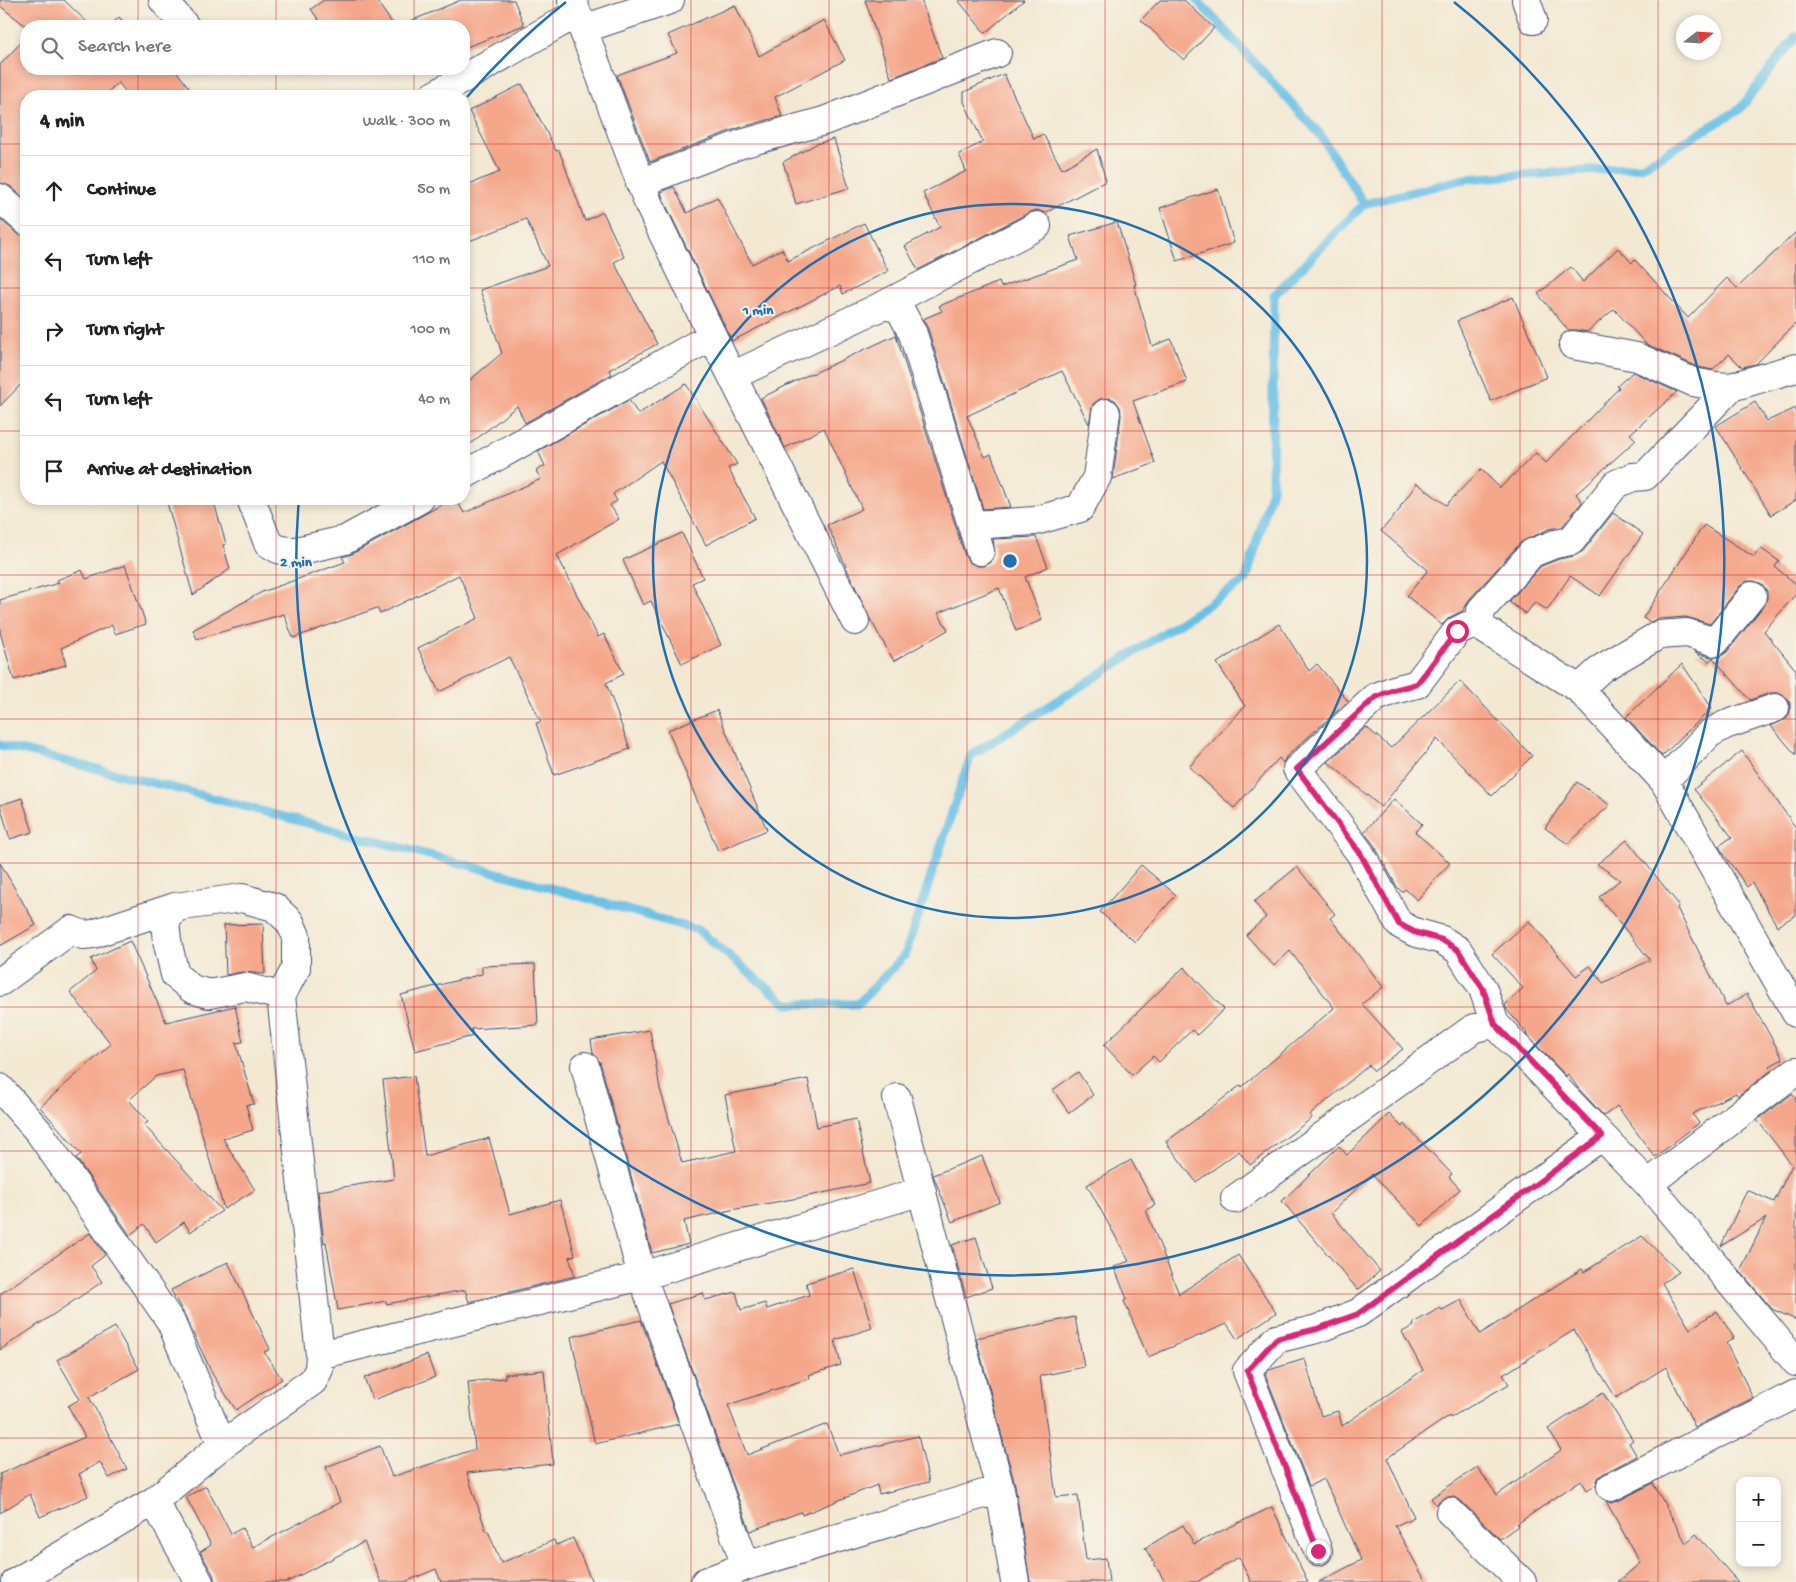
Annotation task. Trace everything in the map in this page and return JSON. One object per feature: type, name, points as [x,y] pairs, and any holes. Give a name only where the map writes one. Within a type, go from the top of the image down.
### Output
[{"type":"street","points":[[163,0],[180,20]]},
{"type":"street","points":[[470,75],[577,14],[670,0]]},
{"type":"street","points":[[577,14],[648,205],[855,621]]},
{"type":"street","points":[[640,183],[741,144],[824,121],[997,53]]},
{"type":"street","points":[[444,90],[470,75]]},
{"type":"street","points":[[0,198],[20,216]]},
{"type":"street","points":[[732,376],[884,305],[1037,226]]},
{"type":"street","points":[[884,305],[900,309],[913,334],[980,551]]},
{"type":"street","points":[[470,472],[712,336]]},
{"type":"street","points":[[1573,345],[1637,357],[1693,382],[1715,386],[1731,387],[1796,368]]},
{"type":"street","points":[[1479,626],[1481,610],[1532,553],[1555,544],[1571,541],[1616,484],[1633,477],[1645,476],[1731,387]]},
{"type":"street","points":[[972,524],[1035,521],[1080,508],[1097,477],[1106,413]]},
{"type":"street","points":[[253,505],[268,543],[278,549],[292,552],[346,540],[409,505]]},
{"type":"street","points":[[1579,689],[1602,668],[1658,635],[1688,633],[1714,642],[1752,596]]},
{"type":"street","points":[[1796,1013],[1664,781],[1579,689],[1479,626],[1466,626],[1457,631],[1417,684],[1376,697],[1297,769],[1360,853],[1399,924],[1414,932],[1442,940],[1458,950],[1483,989],[1495,1024],[1648,1184],[1796,1362]]},
{"type":"street","points":[[1664,781],[1709,734],[1725,725],[1775,708]]},
{"type":"street","points":[[0,982],[72,930],[83,935],[94,934],[175,907],[242,898],[274,908],[290,922],[296,936],[296,968],[281,996],[320,1355],[319,1369],[312,1381],[222,1444],[154,1502],[16,1582]]},
{"type":"street","points":[[175,907],[165,923],[166,940],[175,975],[180,980],[192,989],[209,994],[245,986],[281,996]]},
{"type":"street","points":[[1235,1199],[1474,1028],[1495,1024]]},
{"type":"street","points":[[585,1066],[642,1276],[746,1566]]},
{"type":"street","points":[[1648,1184],[1796,1071]]},
{"type":"street","points":[[0,1088],[39,1132],[171,1322],[222,1444]]},
{"type":"street","points":[[897,1098],[1000,1490],[1015,1582]]},
{"type":"street","points":[[1318,1551],[1247,1371],[1276,1339],[1317,1329],[1358,1314],[1602,1136]]},
{"type":"street","points":[[320,1355],[642,1276],[922,1191]]},
{"type":"street","points":[[1611,1487],[1796,1394]]},
{"type":"street","points":[[705,1582],[746,1566],[1000,1490]]},
{"type":"street","points":[[154,1502],[199,1582]]},
{"type":"street","points":[[1450,1512],[1522,1582]]},
{"type":"building","points":[[0,0],[64,0],[85,20],[20,21],[0,6]]},
{"type":"building","points":[[324,0],[376,0],[390,20],[319,20],[311,9]]},
{"type":"building","points":[[461,0],[514,0],[524,25],[470,46],[470,20],[413,20]]},
{"type":"building","points":[[865,0],[921,0],[942,58],[891,78]]},
{"type":"building","points":[[958,0],[1024,0],[985,33]]},
{"type":"building","points":[[1160,0],[1184,0],[1214,28],[1184,60],[1141,20]]},
{"type":"building","points":[[735,5],[759,56],[824,20],[845,60],[775,97],[782,116],[735,129],[650,162],[617,75],[677,53],[668,35]]},
{"type":"building","points":[[20,43],[20,75],[179,75],[191,90],[124,90],[118,82],[110,90],[20,90],[20,195],[10,186],[0,183],[0,65]]},
{"type":"building","points":[[1004,74],[1034,139],[1043,134],[1062,169],[1097,149],[1106,181],[1045,213],[1037,210],[1030,212],[918,270],[905,246],[940,227],[923,193],[966,171],[959,154],[983,142],[964,102],[964,92]]},
{"type":"building","points":[[522,84],[556,151],[559,150],[585,221],[603,212],[624,257],[614,262],[657,344],[609,370],[612,374],[525,423],[517,406],[470,444],[470,380],[502,353],[480,290],[548,266],[526,219],[470,241],[470,184],[500,172],[470,110]]},
{"type":"building","points":[[834,139],[849,188],[796,204],[783,162],[816,144]]},
{"type":"building","points":[[674,187],[687,213],[717,197],[752,264],[782,249],[788,261],[864,223],[888,271],[843,294],[840,286],[732,341],[663,199],[661,192]]},
{"type":"building","points":[[1218,189],[1234,243],[1177,261],[1160,208]]},
{"type":"building","points":[[0,219],[20,234],[20,385],[0,406]]},
{"type":"building","points":[[1117,222],[1152,346],[1171,339],[1187,382],[1133,401],[1155,463],[1113,479],[1121,415],[1120,407],[1115,400],[1109,398],[1100,399],[1093,404],[1089,424],[1062,371],[967,416],[985,457],[991,454],[1011,507],[983,509],[928,329],[923,319],[942,311],[939,306],[999,282],[1001,287],[1078,260],[1070,236]]},
{"type":"building","points":[[1796,232],[1796,323],[1756,364],[1742,367],[1729,354],[1712,370],[1698,367],[1646,344],[1614,309],[1587,332],[1568,330],[1538,294],[1571,267],[1583,282],[1618,248],[1632,263],[1635,260],[1688,318],[1727,278],[1737,288]]},
{"type":"building","points":[[1513,297],[1547,377],[1491,401],[1457,321]]},
{"type":"building","points":[[896,335],[965,556],[969,562],[977,566],[984,566],[991,562],[995,554],[993,539],[1036,537],[1048,567],[1025,577],[1042,620],[1016,631],[999,588],[938,613],[948,630],[894,661],[870,619],[827,525],[862,509],[824,428],[785,448],[761,398]]},
{"type":"building","points":[[1633,372],[1677,392],[1630,434],[1636,440],[1576,494],[1582,502],[1562,527],[1549,529],[1521,542],[1469,600],[1463,611],[1450,617],[1442,625],[1407,596],[1428,570],[1381,531],[1401,508],[1417,483],[1446,505],[1481,469],[1500,488],[1536,453],[1546,463],[1619,388],[1617,386]]},
{"type":"building","points":[[686,384],[737,464],[728,468],[755,518],[706,545],[661,461],[613,494],[617,501],[610,505],[619,519],[557,555],[598,637],[604,634],[624,674],[606,683],[630,749],[554,775],[536,723],[541,722],[509,657],[439,692],[418,648],[478,618],[459,575],[380,614],[377,608],[293,638],[284,614],[197,639],[193,630],[262,592],[345,562],[342,557],[352,554],[441,505],[459,505],[464,513],[541,479],[536,471],[545,466],[538,451],[629,400],[638,414]]},
{"type":"building","points":[[1755,402],[1767,421],[1796,408],[1796,500],[1771,515],[1716,426]]},
{"type":"building","points":[[168,505],[215,505],[226,544],[223,545],[230,569],[193,595]]},
{"type":"building","points":[[1613,513],[1643,534],[1600,596],[1570,576],[1547,610],[1535,602],[1526,614],[1509,602],[1541,566],[1574,556],[1583,551]]},
{"type":"building","points":[[1704,525],[1754,557],[1760,548],[1779,561],[1775,567],[1796,584],[1796,594],[1764,631],[1796,670],[1796,755],[1771,726],[1786,719],[1790,712],[1790,703],[1786,697],[1778,693],[1770,693],[1750,700],[1713,658],[1709,661],[1694,652],[1710,657],[1719,657],[1727,652],[1764,605],[1767,591],[1762,584],[1747,581],[1740,586],[1710,624],[1686,617],[1658,619],[1650,622],[1643,618]]},
{"type":"building","points":[[682,533],[703,578],[692,583],[721,645],[682,664],[651,601],[643,605],[623,560]]},
{"type":"building","points":[[125,565],[146,624],[115,634],[112,625],[61,648],[66,665],[14,680],[0,632],[0,600],[59,583],[57,580],[82,570],[86,579]]},
{"type":"building","points":[[1279,624],[1309,671],[1317,664],[1348,701],[1286,757],[1283,763],[1279,758],[1234,808],[1189,767],[1245,706],[1217,663]]},
{"type":"building","points":[[1682,664],[1712,708],[1662,756],[1626,717]]},
{"type":"building","points":[[1460,681],[1532,756],[1492,796],[1437,739],[1381,807],[1328,762],[1366,727],[1391,748]]},
{"type":"building","points":[[717,710],[767,830],[718,851],[668,730]]},
{"type":"building","points":[[1742,751],[1796,828],[1796,915],[1777,926],[1752,883],[1747,887],[1721,850],[1719,846],[1732,837],[1694,789]]},
{"type":"building","points":[[1577,782],[1610,805],[1568,844],[1545,828]]},
{"type":"building","points":[[22,798],[33,832],[10,839],[0,805]]},
{"type":"building","points":[[1394,799],[1422,824],[1415,832],[1450,863],[1417,900],[1405,889],[1402,892],[1397,887],[1374,845],[1364,832]]},
{"type":"building","points":[[1627,840],[1679,905],[1677,908],[1726,1006],[1747,994],[1783,1059],[1770,1066],[1773,1069],[1738,1096],[1736,1093],[1692,1114],[1699,1123],[1655,1157],[1617,1106],[1604,1116],[1578,1088],[1568,1074],[1566,1076],[1526,1034],[1505,1005],[1523,988],[1492,954],[1529,921],[1576,976],[1590,966],[1603,983],[1650,960],[1599,897],[1620,880],[1597,864]]},
{"type":"building","points":[[0,863],[36,925],[0,946]]},
{"type":"building","points":[[1141,865],[1176,895],[1135,942],[1100,912]]},
{"type":"building","points":[[1297,867],[1335,914],[1330,918],[1383,987],[1362,1004],[1403,1049],[1374,1071],[1369,1065],[1310,1115],[1312,1118],[1250,1165],[1239,1151],[1196,1182],[1166,1142],[1241,1085],[1242,1087],[1334,1008],[1290,951],[1274,966],[1246,935],[1266,917],[1254,902]]},
{"type":"building","points":[[263,924],[265,974],[242,972],[226,975],[224,925]]},
{"type":"building","points":[[130,941],[166,1022],[235,1006],[243,1042],[236,1043],[254,1104],[246,1105],[253,1130],[223,1139],[255,1190],[224,1209],[183,1070],[156,1076],[129,1100],[148,1122],[144,1125],[222,1211],[190,1232],[184,1222],[156,1242],[144,1224],[130,1235],[76,1158],[81,1154],[40,1107],[111,1044],[70,992],[96,971],[91,959]]},
{"type":"building","points":[[535,964],[538,1025],[471,1029],[473,1036],[415,1051],[401,995],[482,974],[482,966]]},
{"type":"building","points":[[1184,967],[1224,1009],[1197,1035],[1192,1030],[1159,1062],[1153,1056],[1132,1075],[1104,1045]]},
{"type":"building","points":[[650,1030],[660,1089],[682,1163],[736,1151],[725,1095],[808,1079],[817,1127],[856,1119],[870,1183],[684,1221],[689,1244],[652,1253],[600,1062],[593,1053],[591,1040]]},
{"type":"building","points":[[1078,1072],[1093,1095],[1069,1113],[1053,1090]]},
{"type":"building","points":[[414,1076],[425,1156],[489,1138],[510,1214],[560,1200],[575,1255],[569,1257],[575,1276],[469,1302],[465,1290],[386,1304],[386,1301],[338,1310],[326,1242],[324,1243],[318,1191],[394,1179],[383,1080]]},
{"type":"building","points":[[1792,1094],[1796,1099],[1796,1320],[1772,1309],[1740,1271],[1766,1218],[1721,1246],[1747,1190],[1774,1202],[1792,1165],[1757,1120]]},
{"type":"building","points":[[1389,1114],[1402,1127],[1404,1124],[1452,1174],[1449,1177],[1460,1189],[1422,1226],[1372,1174],[1331,1213],[1380,1271],[1358,1290],[1282,1201],[1339,1146],[1347,1155]]},
{"type":"building","points":[[982,1156],[1000,1202],[952,1222],[933,1175]]},
{"type":"building","points":[[1131,1160],[1155,1205],[1146,1210],[1179,1294],[1238,1255],[1276,1313],[1237,1339],[1227,1324],[1148,1357],[1124,1301],[1127,1299],[1114,1267],[1129,1261],[1087,1185]]},
{"type":"building","points":[[90,1233],[105,1255],[91,1266],[102,1282],[0,1350],[0,1294]]},
{"type":"building","points":[[1642,1236],[1679,1272],[1662,1283],[1690,1329],[1717,1311],[1734,1338],[1726,1343],[1753,1398],[1695,1427],[1666,1367],[1616,1398],[1574,1330],[1503,1375],[1509,1384],[1450,1418],[1449,1416],[1387,1458],[1414,1517],[1395,1526],[1426,1582],[1319,1582],[1361,1560],[1324,1479],[1309,1486],[1265,1374],[1269,1370],[1305,1359],[1321,1416],[1338,1411],[1342,1426],[1423,1370],[1402,1332],[1414,1326],[1413,1323],[1440,1308],[1442,1310],[1461,1300],[1480,1334],[1582,1269],[1584,1272]]},
{"type":"building","points":[[976,1237],[992,1288],[966,1297],[952,1245]]},
{"type":"building","points":[[228,1262],[270,1349],[264,1352],[282,1379],[236,1410],[213,1375],[171,1290]]},
{"type":"building","points":[[854,1269],[872,1328],[835,1340],[841,1365],[809,1375],[810,1378],[728,1405],[747,1455],[827,1424],[839,1455],[918,1436],[929,1482],[879,1494],[877,1485],[802,1515],[801,1512],[750,1531],[668,1304],[703,1293],[705,1300],[736,1292],[741,1310],[765,1303],[767,1309],[809,1295],[806,1283]]},
{"type":"building","points":[[1075,1317],[1084,1367],[1040,1376],[1056,1497],[1078,1495],[1086,1560],[1106,1558],[1109,1582],[1030,1582],[1015,1485],[976,1338]]},
{"type":"building","points":[[641,1320],[679,1424],[595,1444],[571,1337]]},
{"type":"building","points":[[115,1327],[139,1369],[89,1397],[127,1469],[109,1478],[100,1462],[79,1474],[88,1496],[40,1517],[30,1494],[0,1513],[0,1474],[85,1437],[68,1406],[80,1399],[57,1360]]},
{"type":"building","points":[[427,1355],[435,1377],[373,1400],[364,1378]]},
{"type":"building","points":[[544,1370],[553,1464],[467,1473],[486,1531],[488,1531],[501,1563],[554,1540],[556,1545],[573,1538],[592,1582],[441,1582],[436,1569],[405,1582],[381,1582],[364,1542],[287,1582],[215,1582],[213,1574],[200,1552],[211,1545],[186,1497],[206,1486],[231,1534],[242,1528],[253,1547],[340,1502],[326,1467],[380,1446],[392,1477],[475,1449],[468,1382],[505,1378],[505,1374]]},
{"type":"building","points":[[1603,1393],[1633,1440],[1629,1443],[1637,1456],[1604,1473],[1598,1478],[1596,1485],[1587,1490],[1581,1480],[1517,1524],[1518,1526],[1500,1539],[1460,1500],[1446,1497],[1436,1505],[1431,1498],[1477,1467],[1497,1495],[1561,1450],[1548,1429]]},
{"type":"building","points":[[1653,1483],[1686,1543],[1696,1534],[1738,1582],[1618,1582],[1640,1563],[1606,1501],[1611,1503],[1618,1501]]},
{"type":"building","points":[[1272,1507],[1308,1582],[1251,1582],[1239,1557],[1197,1582],[1165,1582],[1145,1548],[1183,1525],[1194,1544]]},
{"type":"waterway","points":[[1197,0],[1319,133],[1364,204]]},
{"type":"waterway","points":[[0,745],[178,789],[509,876],[698,930],[787,1004],[858,1004],[905,955],[971,755],[1246,580],[1272,489],[1274,295],[1364,204],[1464,179],[1641,167],[1739,110],[1796,36]]},
{"type":"route","points":[[1318,1551],[1247,1371],[1276,1339],[1317,1329],[1358,1314],[1602,1136],[1495,1024],[1483,989],[1458,950],[1442,940],[1414,932],[1399,924],[1360,853],[1297,769],[1376,697],[1417,684],[1457,631]]}]
